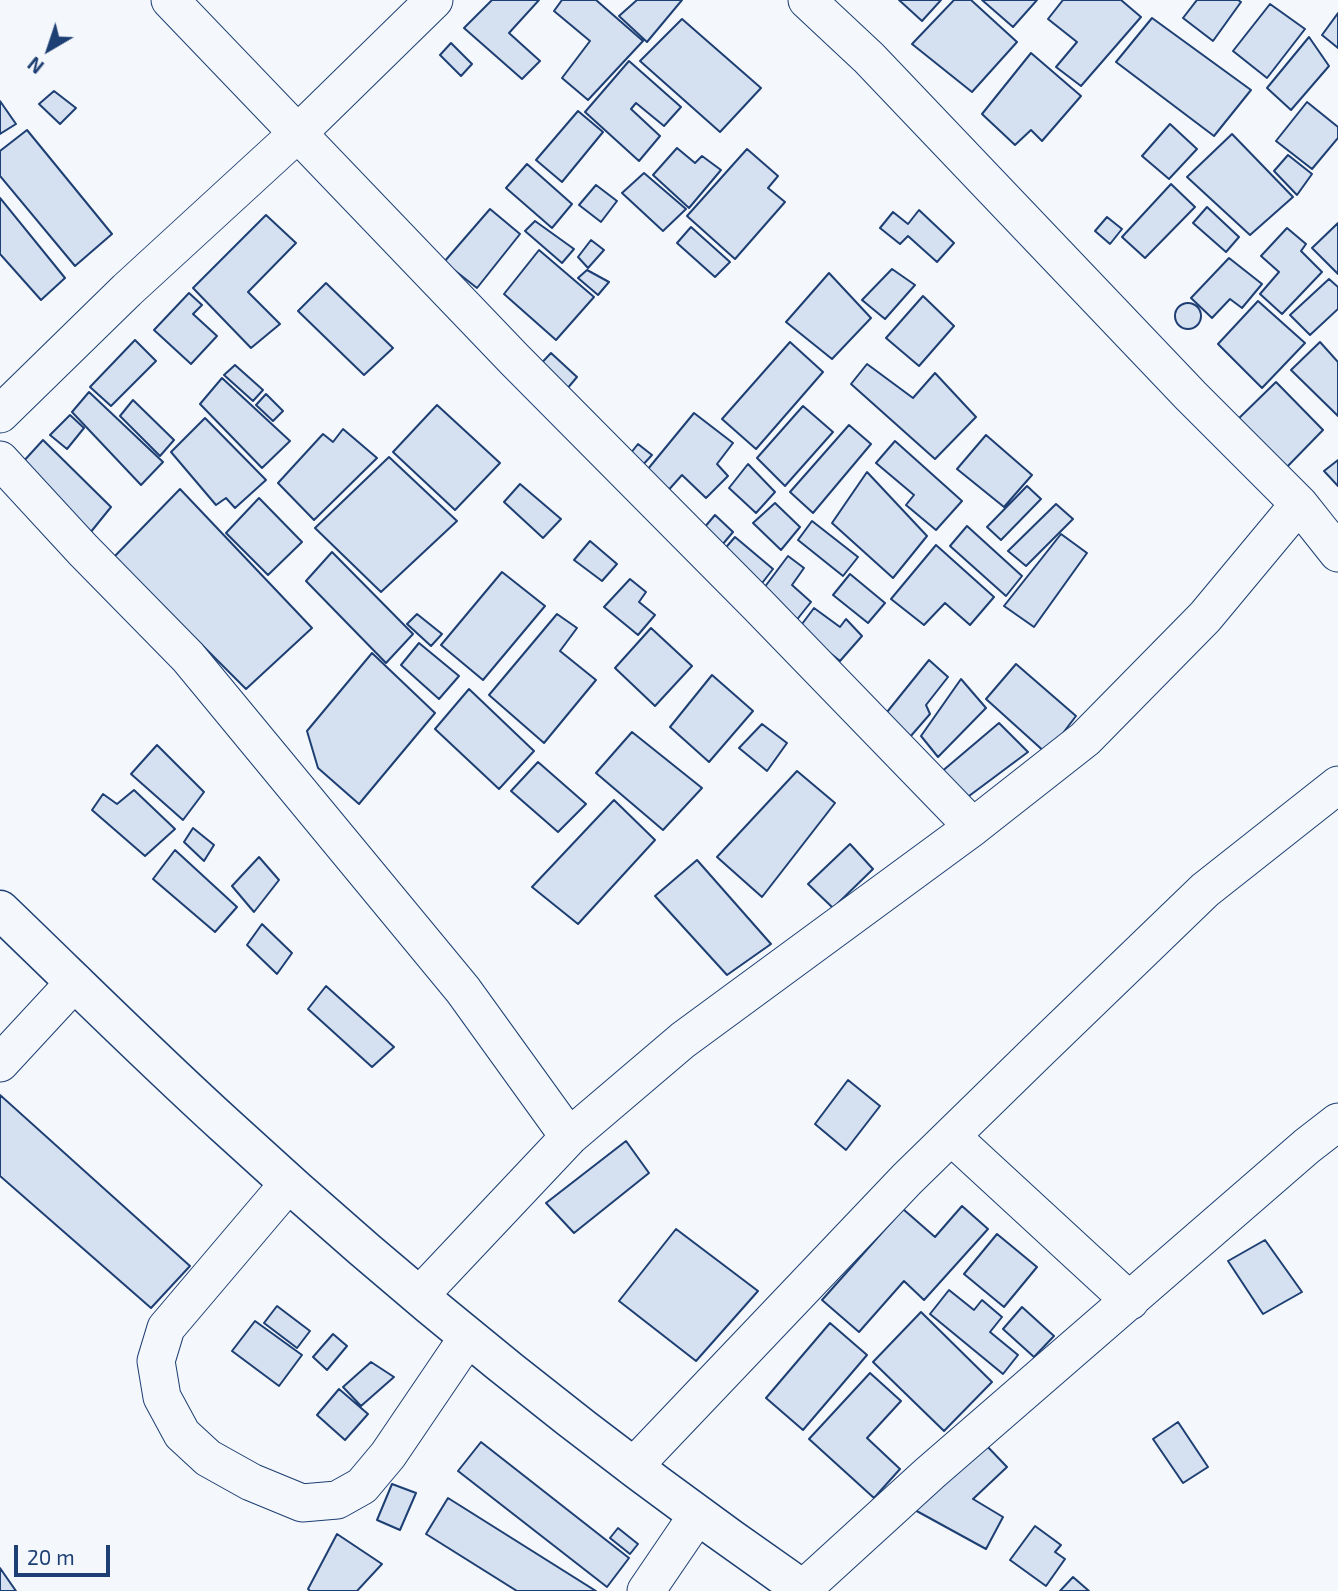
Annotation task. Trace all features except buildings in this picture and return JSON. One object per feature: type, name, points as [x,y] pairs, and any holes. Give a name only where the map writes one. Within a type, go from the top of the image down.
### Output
[{"type":"highway","points":[[3,917],[226,1127],[419,1296],[697,1516],[804,1590]]},
{"type":"street","points":[[170,0],[515,360],[973,827]]},
{"type":"street","points":[[0,414],[127,290],[298,133],[433,0]]},
{"type":"street","points":[[807,0],[869,58],[1191,396],[1299,504],[1338,553]]},
{"type":"street","points":[[0,460],[83,551],[188,657],[463,990],[569,1138]]},
{"type":"street","points":[[419,1296],[569,1138],[682,1040],[973,827],[1085,739],[1205,617],[1299,504]]},
{"type":"street","points":[[633,1467],[951,1136],[1205,890],[1338,785]]},
{"type":"street","points":[[0,1063],[75,982]]},
{"type":"street","points":[[804,1590],[930,1473],[1338,1122]]},
{"type":"street","points":[[951,1136],[1130,1301]]},
{"type":"street","points":[[289,1183],[166,1328],[156,1361],[162,1397],[183,1434],[208,1458],[251,1482],[302,1503],[337,1500],[362,1486],[388,1455],[468,1337]]},
{"type":"street","points":[[646,1591],[697,1516]]}]
